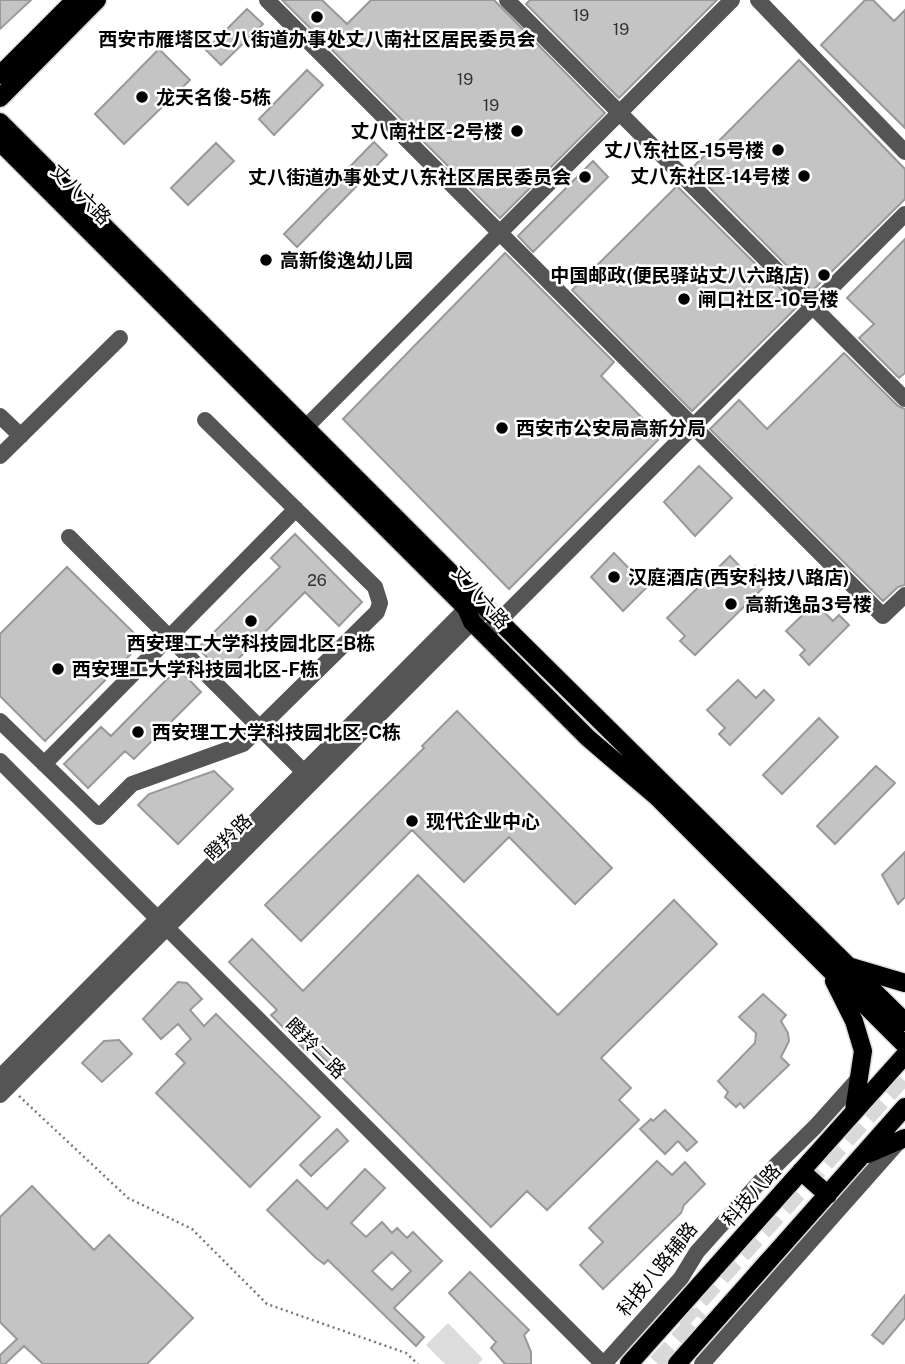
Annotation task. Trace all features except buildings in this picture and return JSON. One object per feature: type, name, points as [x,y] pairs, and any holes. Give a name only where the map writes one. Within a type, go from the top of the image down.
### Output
[{"type":"main road","points":[[0,75],[75,0]]},
{"type":"main road","points":[[0,97],[97,0]]},
{"type":"main road","name":"丈八六路","points":[[0,122],[306,427],[475,609],[485,635],[588,737],[657,797],[905,1045]]},
{"type":"main road","name":"丈八六路","points":[[0,142],[475,609],[499,621],[905,1023]]},
{"type":"main road","points":[[826,965],[855,1021],[863,1051],[854,1112]]},
{"type":"main road","points":[[847,965],[905,983]]},
{"type":"main road","name":"科技八路","points":[[629,1364],[905,1055]]},
{"type":"main road","points":[[677,1364],[905,1107]]},
{"type":"main road","points":[[862,1157],[904,1138]]},
{"type":"main road","points":[[801,1171],[828,1195]]},
{"type":"street","points":[[267,0],[883,617],[905,594]]},
{"type":"street","points":[[507,0],[905,399]]},
{"type":"street","points":[[306,427],[732,0]]},
{"type":"street","points":[[758,0],[905,152]]},
{"type":"street","points":[[485,635],[905,214]]},
{"type":"street","points":[[0,456],[120,338]]},
{"type":"street","points":[[0,416],[20,436]]},
{"type":"street","points":[[0,721],[99,817],[132,785],[243,744],[377,612],[380,603],[375,587],[205,421]]},
{"type":"street","points":[[44,764],[296,509]]},
{"type":"street","points":[[69,537],[304,772]]},
{"type":"street","name":"瞪羚路","points":[[162,923],[304,772],[475,609]]},
{"type":"street","name":"瞪羚路","points":[[3,1086],[475,609]]},
{"type":"street","name":"瞪羚二路","points":[[0,761],[603,1364]]},
{"type":"street","name":"科技八路辅路","points":[[603,1364],[681,1278],[696,1252],[765,1176],[816,1128],[859,1078]]},
{"type":"street","points":[[702,1364],[904,1138]]},
{"type":"path","points":[[3,1086],[128,1198],[192,1229],[267,1304],[406,1353],[418,1364]]},
{"type":"shaded area","points":[[448,1323],[483,1359],[478,1364],[445,1364],[426,1345]]},
{"type":"tunnel","points":[[678,1322],[905,1073]]},
{"type":"tunnel","points":[[658,1364],[704,1314]]},
{"type":"tram line","points":[[0,81],[81,0]]},
{"type":"place","name":"西安市雁塔区丈八街道办事处丈八南社区居民委员会","points":[[317,17]]},
{"type":"place","name":"龙天名俊-5栋","points":[[142,97]]},
{"type":"place","name":"丈八南社区-2号楼","points":[[517,131]]},
{"type":"place","name":"丈八东社区-15号楼","points":[[778,150]]},
{"type":"place","name":"丈八东社区-14号楼","points":[[804,176]]},
{"type":"place","name":"丈八街道办事处丈八东社区居民委员会","points":[[585,177]]},
{"type":"place","name":"高新俊逸幼儿园","points":[[266,260]]},
{"type":"place","name":"中国邮政(便民驿站丈八六路店)","points":[[824,275]]},
{"type":"place","name":"闸口社区-10号楼","points":[[684,299]]},
{"type":"place","name":"西安市公安局高新分局","points":[[502,428]]},
{"type":"place","name":"汉庭酒店(西安科技八路店)","points":[[614,577]]},
{"type":"place","name":"高新逸品3号楼","points":[[731,604]]},
{"type":"place","name":"西安理工大学科技园北区-B栋","points":[[251,621]]},
{"type":"place","name":"西安理工大学科技园北区-F栋","points":[[58,669]]},
{"type":"place","name":"西安理工大学科技园北区-C栋","points":[[138,732]]},
{"type":"place","name":"现代企业中心","points":[[412,821]]}]
